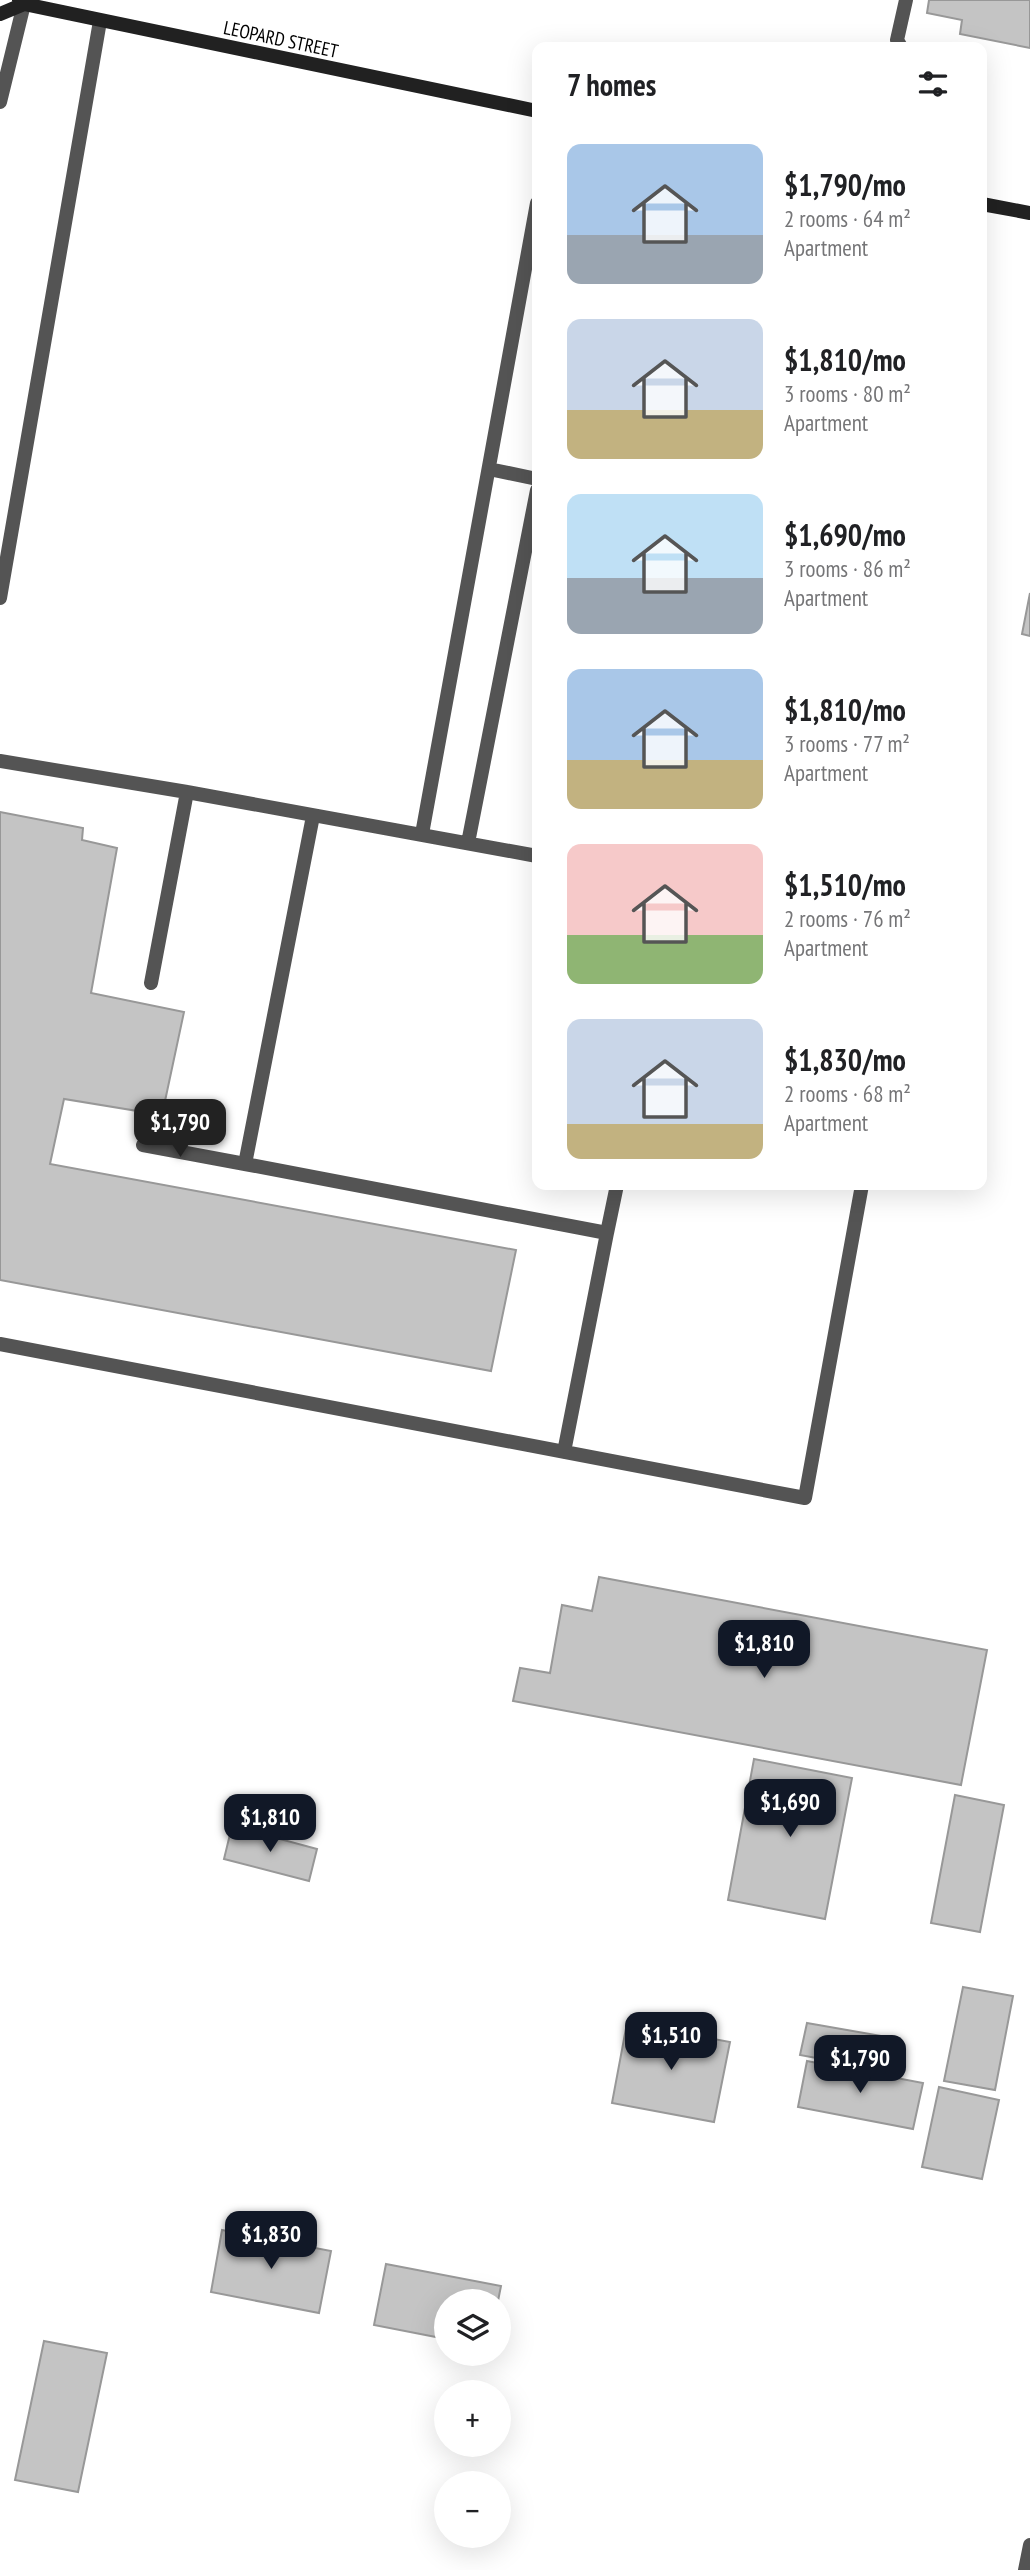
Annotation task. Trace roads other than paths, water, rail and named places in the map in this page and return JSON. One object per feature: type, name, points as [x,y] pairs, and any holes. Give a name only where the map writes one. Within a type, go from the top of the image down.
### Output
[{"type":"main road","points":[[0,14],[22,2]]},
{"type":"main road","name":"LEOPARD STREET","points":[[22,2],[100,21],[532,110]]},
{"type":"main road","points":[[987,205],[1030,214]]},
{"type":"street","points":[[898,42],[906,0]]},
{"type":"street","points":[[0,102],[22,2]]},
{"type":"street","points":[[0,598],[100,21]]},
{"type":"street","points":[[422,834],[532,231]]},
{"type":"street","points":[[489,469],[532,477]]},
{"type":"street","points":[[468,843],[532,516]]},
{"type":"street","points":[[0,761],[532,855]]},
{"type":"street","points":[[151,983],[187,792]]},
{"type":"street","points":[[245,1164],[313,816]]},
{"type":"street","points":[[144,1145],[607,1233]]},
{"type":"street","points":[[564,1452],[616,1190]]},
{"type":"street","points":[[0,1344],[805,1499],[861,1190]]},
{"type":"street","points":[[1025,2570],[1030,2545]]}]
